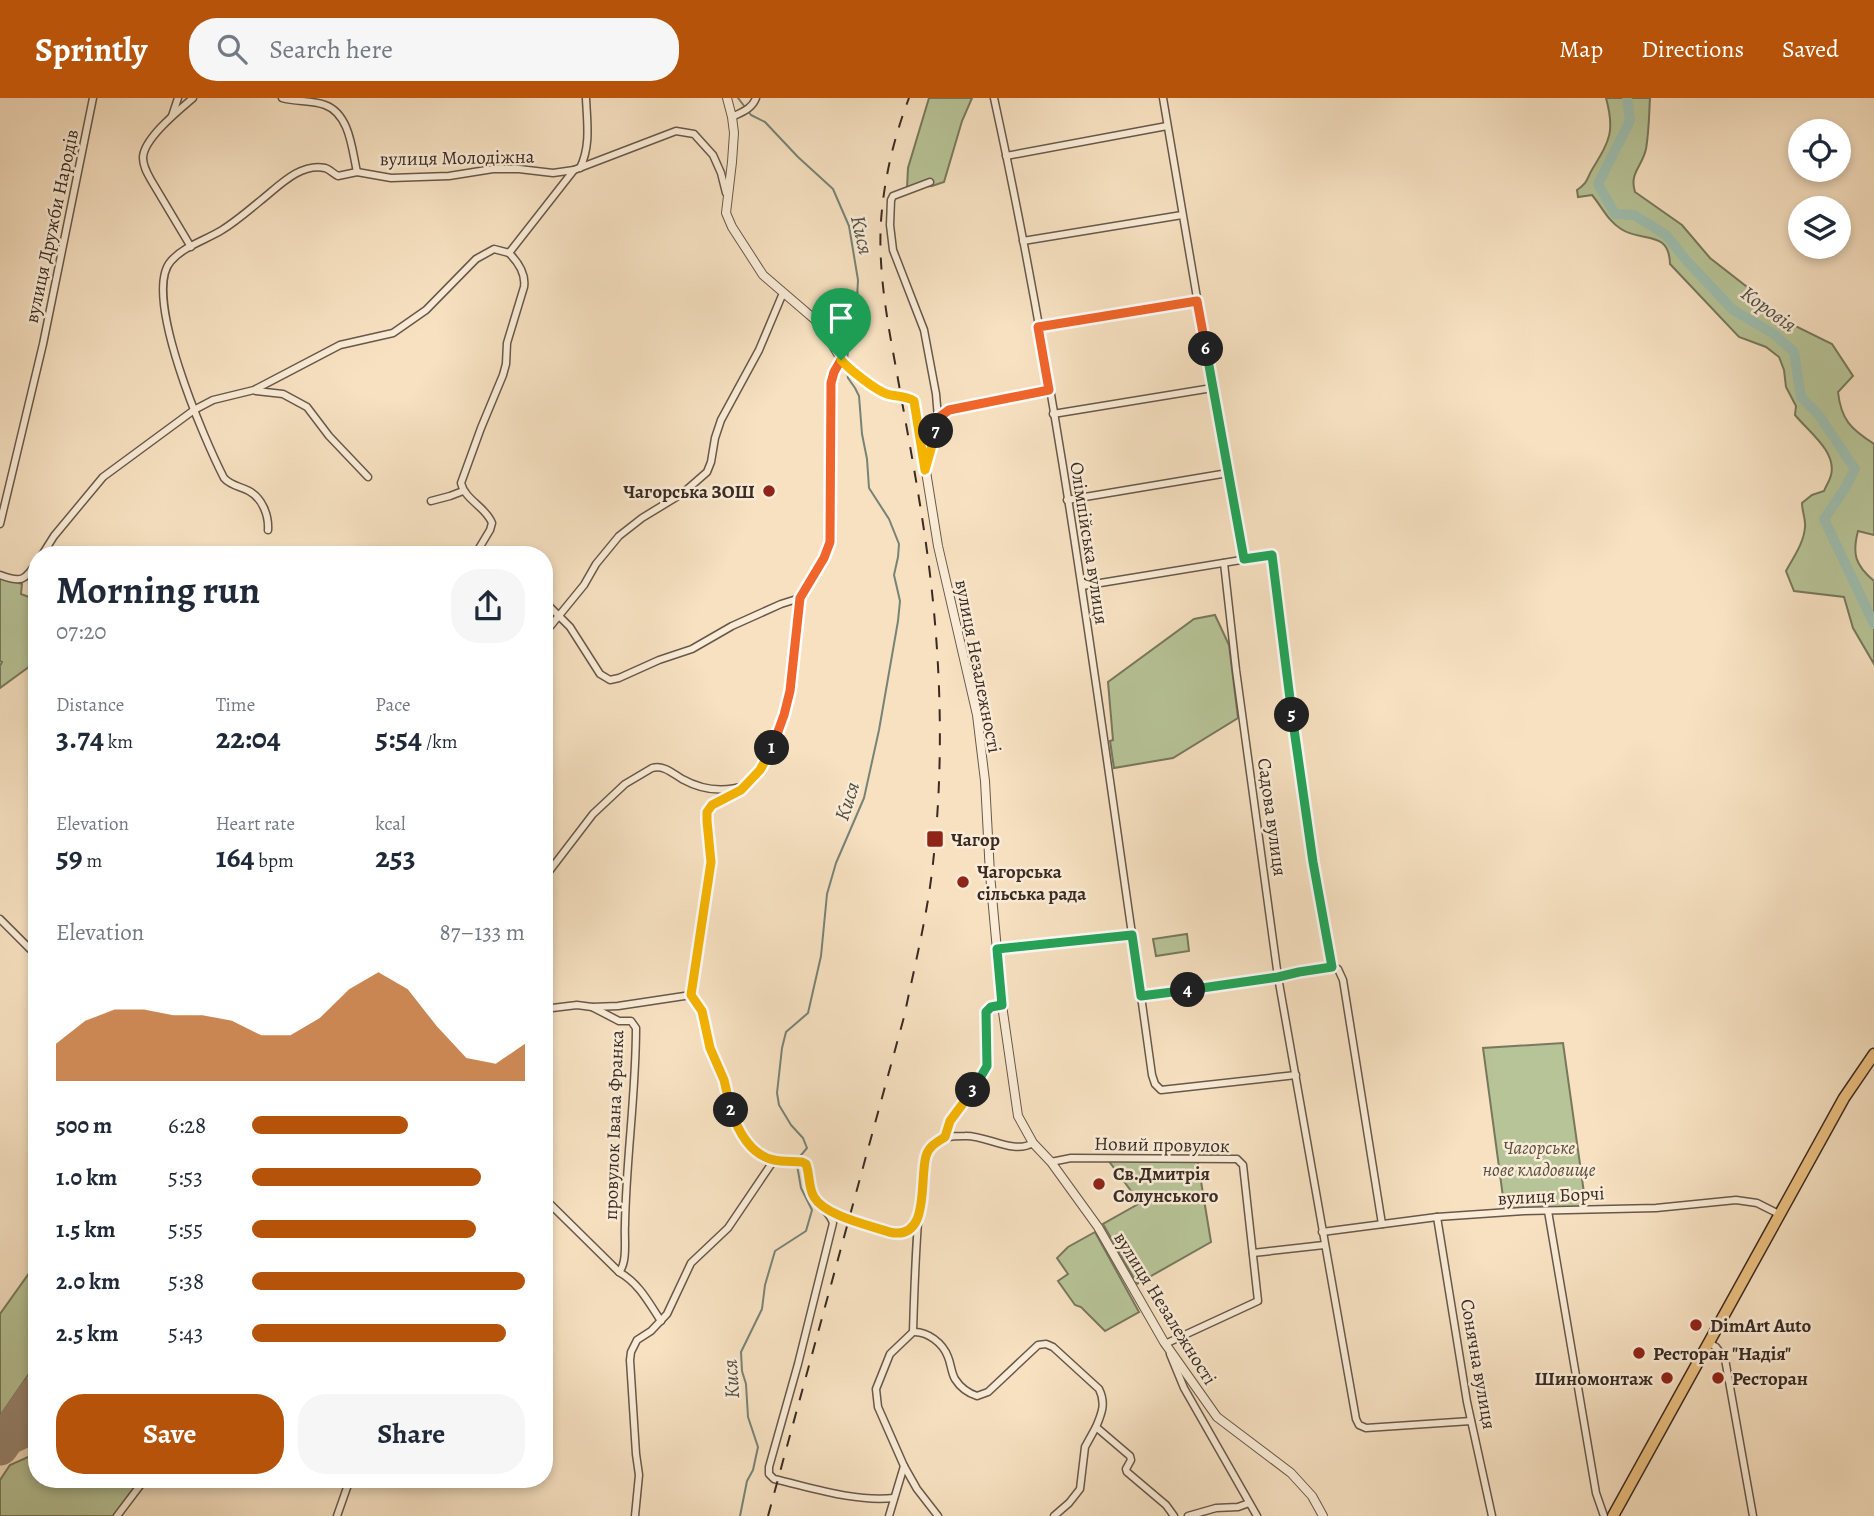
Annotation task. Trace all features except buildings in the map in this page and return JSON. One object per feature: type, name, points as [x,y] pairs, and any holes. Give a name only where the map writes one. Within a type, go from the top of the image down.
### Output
[{"type":"main road","points":[[1613,1516],[1844,1098],[1874,1054]]},
{"type":"street","name":"вулиця Дружби Народів","points":[[0,524],[43,344],[93,98]]},
{"type":"street","points":[[172,117],[178,98]]},
{"type":"street","points":[[191,247],[150,180],[144,155],[147,147],[172,117],[193,98]]},
{"type":"street","points":[[282,98],[324,104],[336,113],[347,130],[357,172]]},
{"type":"street","points":[[509,253],[577,169],[587,149],[586,98]]},
{"type":"street","points":[[727,98],[732,117],[733,150],[726,214],[732,228],[758,268],[820,324],[846,365],[834,372],[831,383],[830,542],[824,558],[800,598],[791,682],[784,715],[769,755],[760,770],[736,794],[712,805],[707,812],[711,862],[691,995],[702,1011],[710,1048],[724,1080],[739,1130],[753,1149],[774,1160],[802,1162],[807,1167],[813,1194],[827,1210],[899,1234],[911,1230],[919,1215]]},
{"type":"street","points":[[732,117],[747,109],[756,98]]},
{"type":"street","name":"Олімпійська вулиця","points":[[994,98],[1023,241],[1082,586],[1152,1076],[1161,1090],[1296,1075]]},
{"type":"street","points":[[1163,98],[1244,559]]},
{"type":"street","points":[[1006,156],[1167,126]]},
{"type":"street","points":[[577,169],[676,131],[694,134],[713,155],[728,199]]},
{"type":"street","name":"вулиця Молодіжна","points":[[268,530],[268,517],[257,498],[224,478],[194,410],[167,323],[163,292],[164,273],[170,263],[191,247],[228,227],[281,183],[309,169],[321,167],[338,176],[357,172],[391,178],[449,176],[493,169],[554,173],[577,169]]},
{"type":"street","points":[[925,470],[938,418],[932,373],[924,330],[894,255],[890,225],[892,197],[930,181]]},
{"type":"street","points":[[1023,241],[1182,215]]},
{"type":"street","points":[[48,546],[103,477],[194,410],[213,400],[254,390],[340,345],[393,332],[426,310],[476,259],[494,249],[509,253],[525,279],[507,343],[503,375],[461,485],[463,491],[486,513],[492,523],[480,546]]},
{"type":"street","points":[[553,623],[619,536],[688,489],[708,469],[718,426],[760,350],[783,293]]},
{"type":"street","points":[[1038,327],[1197,301]]},
{"type":"street","name":"вулиця Незалежності","points":[[846,365],[887,394],[909,398],[915,403],[938,545],[977,715],[985,782],[1002,1005],[1018,1116],[1033,1143],[1051,1162],[1098,1227],[1167,1347],[1217,1417],[1291,1473],[1312,1496],[1323,1516]]},
{"type":"street","points":[[1053,414],[1212,388]]},
{"type":"street","points":[[254,390],[280,393],[304,405],[368,477]]},
{"type":"street","points":[[938,418],[949,410],[1049,390]]},
{"type":"street","points":[[1067,500],[1228,473]]},
{"type":"street","points":[[432,501],[463,491]]},
{"type":"street","points":[[1082,586],[1272,555],[1313,862],[1332,967]]},
{"type":"street","name":"Садова вулиця","points":[[1224,563],[1278,977],[1355,1415],[1359,1425],[1370,1428],[1471,1421]]},
{"type":"street","points":[[0,575],[15,580],[28,575]]},
{"type":"street","points":[[553,610],[573,632],[600,674],[613,680],[692,649],[723,630],[770,608],[800,598]]},
{"type":"street","points":[[553,866],[593,814],[625,784],[652,768],[664,768],[688,782],[711,790],[731,790],[747,784]]},
{"type":"street","points":[[0,919],[28,947]]},
{"type":"street","points":[[997,949],[1132,935]]},
{"type":"street","points":[[1141,996],[1332,967],[1339,970],[1343,980],[1382,1224]]},
{"type":"street","points":[[553,1008],[577,1005],[618,1006],[691,995]]},
{"type":"street","points":[[945,1137],[950,1121],[987,1066],[986,1012],[991,1007],[1002,1005]]},
{"type":"street","name":"провулок Івана Франка","points":[[592,1007],[619,1021],[631,1021],[636,1028],[624,1251],[622,1269],[619,1272]]},
{"type":"street","points":[[913,1332],[919,1215],[926,1155],[932,1145],[945,1137],[970,1136],[1019,1147],[1033,1143]]},
{"type":"street","name":"Новий провулок","points":[[1051,1162],[1071,1158],[1237,1159],[1243,1165],[1258,1301],[1167,1347]]},
{"type":"street","points":[[635,1516],[639,1475],[630,1357],[637,1340],[652,1331],[669,1311],[690,1264],[727,1227],[774,1160]]},
{"type":"street","name":"вулиця Борчі","points":[[1322,1232],[1437,1217],[1656,1208],[1742,1200],[1757,1203],[1779,1214]]},
{"type":"street","points":[[553,1207],[619,1272],[629,1278],[661,1321]]},
{"type":"street","points":[[827,1210],[832,1221],[832,1232],[768,1472],[774,1479],[848,1496],[870,1500],[894,1499]]},
{"type":"street","points":[[1548,1211],[1596,1493],[1604,1516]]},
{"type":"street","name":"Сонячна вулиця","points":[[1437,1217],[1471,1421],[1492,1516]]},
{"type":"street","points":[[1252,1253],[1324,1245]]},
{"type":"street","points":[[938,1516],[917,1489],[904,1466],[878,1408],[876,1389],[890,1354],[913,1332],[920,1331],[941,1345],[956,1380],[977,1396],[988,1392],[1038,1345],[1046,1343],[1096,1385],[1103,1406],[1086,1447],[1080,1489],[1054,1516]]},
{"type":"street","points":[[1707,1342],[1716,1347],[1725,1359],[1753,1516]]},
{"type":"street","points":[[1167,1347],[1184,1388],[1257,1516]]},
{"type":"street","points":[[1096,1427],[1129,1454],[1131,1460],[1127,1472],[1167,1505],[1174,1516]]},
{"type":"street","points":[[889,1516],[904,1466]]},
{"type":"street","points":[[117,1516],[138,1488]]},
{"type":"street","points":[[337,1516],[347,1488]]},
{"type":"street","points":[[1188,1516],[1249,1503]]},
{"type":"green space","points":[[929,98],[972,98],[962,121],[944,182],[907,188],[908,168]]},
{"type":"green space","points":[[1606,98],[1650,98],[1646,149],[1635,175],[1635,192],[1682,225],[1710,258],[1751,290],[1769,310],[1781,319],[1832,344],[1853,376],[1838,392],[1848,423],[1874,444],[1874,535],[1858,531],[1855,553],[1863,570],[1874,581],[1874,664],[1853,628],[1844,597],[1794,591],[1786,571],[1803,539],[1805,521],[1802,503],[1812,495],[1824,491],[1832,467],[1826,450],[1795,415],[1796,406],[1786,387],[1779,357],[1766,347],[1739,337],[1670,264],[1665,246],[1660,241],[1629,233],[1616,226],[1592,195],[1578,197],[1577,190],[1587,180],[1609,135],[1610,119]]},
{"type":"green space","points":[[0,577],[22,584],[21,594],[28,597],[28,668],[0,688]]},
{"type":"green space","points":[[1215,615],[1229,645],[1238,718],[1173,758],[1114,768],[1110,741],[1113,740],[1108,682],[1194,619]]},
{"type":"green space","points":[[1187,934],[1189,951],[1156,956],[1153,939]]},
{"type":"green space","name":"Чагорське нове кладовище","points":[[1563,1043],[1586,1207],[1505,1212],[1483,1048]]},
{"type":"green space","points":[[1197,1157],[1211,1242],[1137,1284],[1103,1224],[1140,1203],[1108,1160]]},
{"type":"green space","points":[[1095,1232],[1139,1312],[1105,1331],[1081,1307],[1075,1305],[1058,1281],[1068,1274],[1057,1258],[1068,1247]]},
{"type":"green space","points":[[28,1275],[28,1375],[0,1416],[0,1314]]},
{"type":"green space","points":[[28,1457],[28,1488],[134,1488],[113,1516],[0,1516],[0,1480],[10,1465]]},
{"type":"waterway","name":"Кися","points":[[738,98],[751,115],[765,122],[833,189],[849,226],[858,280],[857,299],[862,308],[849,336],[847,362]]},
{"type":"waterway","name":"Коровія","points":[[1627,98],[1630,121],[1598,184],[1615,214],[1634,215],[1666,235],[1733,310],[1774,334],[1794,352],[1801,397],[1818,414],[1855,469],[1824,519],[1874,624]]},
{"type":"waterway","name":"Кися","points":[[797,1160],[807,1148],[803,1138],[779,1105],[777,1093],[782,1048],[786,1032],[808,1013],[821,956],[827,894],[836,863],[864,798],[879,730],[900,601],[894,575],[899,544],[889,519],[869,488],[859,396],[848,378],[847,371]]},
{"type":"waterway","name":"Кися","points":[[740,1516],[758,1447],[748,1417],[741,1352],[762,1309],[765,1285],[775,1251],[806,1231],[812,1210],[801,1188],[797,1165]]},
{"type":"taxiway","points":[[0,1453],[28,1440]]},
{"type":"runway","points":[[0,1447],[28,1407]]},
{"type":"railway","points":[[768,1516],[904,1017],[926,909],[936,837],[940,732],[932,592],[887,313],[881,258],[882,205],[887,174],[909,98]]},
{"type":"place","name":"Чагорська ЗОШ","points":[[769,491]]},
{"type":"place","name":"Чагор","points":[[935,839]]},
{"type":"place","name":"Чагорська сільська рада","points":[[963,882]]},
{"type":"place","name":"Св.Дмитрія Солунського","points":[[1099,1184]]},
{"type":"place","name":"DimArt Auto","points":[[1696,1325]]},
{"type":"place","name":"Ресторан \"Надія\"","points":[[1639,1353]]},
{"type":"place","name":"Шиномонтаж","points":[[1667,1378]]},
{"type":"place","name":"Ресторан","points":[[1718,1378]]},
{"type":"route","points":[[1197,301],[1244,559],[1272,555],[1313,862],[1332,967],[1141,996],[1132,935],[997,949],[1002,1005],[991,1007],[985,1016],[987,1066],[950,1121],[945,1137],[932,1145],[926,1155],[919,1215],[911,1230],[899,1234],[827,1210],[813,1194],[805,1164],[774,1160],[753,1149],[746,1141],[733,1115],[724,1080],[710,1048],[702,1011],[691,995],[711,862],[707,812],[712,805],[741,790],[760,770],[769,755],[790,691],[800,598],[829,545],[831,380],[841,360],[884,393],[911,398],[914,401],[925,470],[940,415],[949,410],[1049,390],[1038,327],[1197,301]]}]
